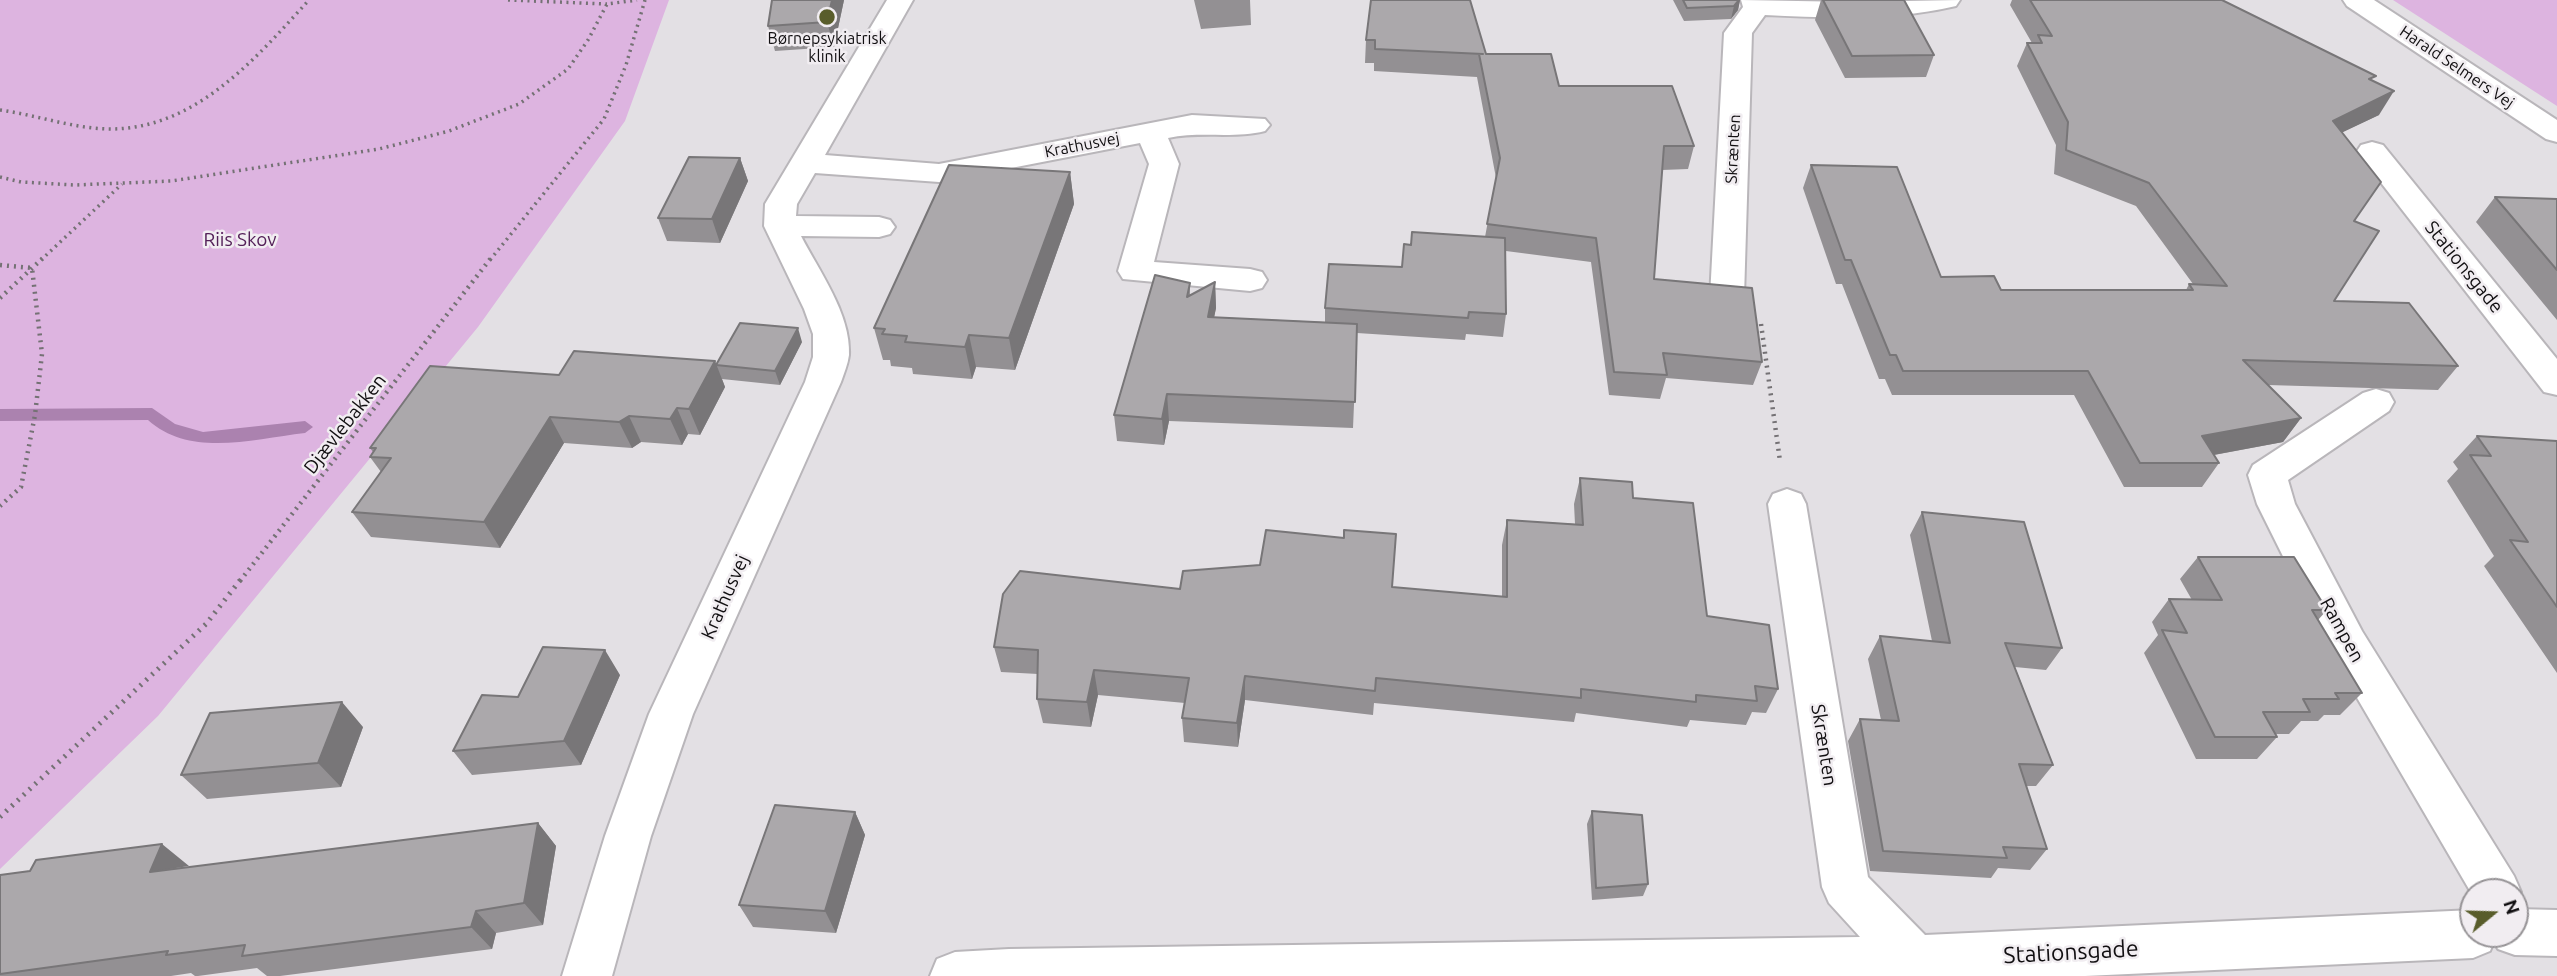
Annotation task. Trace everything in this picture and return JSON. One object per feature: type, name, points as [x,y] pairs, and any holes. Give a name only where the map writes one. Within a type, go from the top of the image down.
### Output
[{"type":"street","points":[[879,227],[780,226],[781,204],[900,0]]},
{"type":"street","points":[[1756,3],[1824,10],[1927,6],[1947,0]]},
{"type":"street","name":"Harald Selmers Vej","points":[[2357,0],[2557,133]]},
{"type":"street","name":"Skrænten","points":[[1727,297],[1738,33],[1756,3]]},
{"type":"street","name":"Krathusvej","points":[[805,163],[939,173],[1192,124],[1255,125]]},
{"type":"street","points":[[1151,132],[1164,164],[1135,271],[1250,280]]},
{"type":"street","name":"Stationsgade","points":[[2372,151],[2557,383]]},
{"type":"street","name":"Krathusvej","points":[[587,976],[628,836],[671,714],[823,382],[831,357],[830,334],[821,309],[780,226]]},
{"type":"street","name":"Rampen","points":[[2376,402],[2267,475],[2276,504],[2347,643],[2486,878]]},
{"type":"street","name":"Skrænten","points":[[1787,503],[1846,887],[1915,960]]},
{"type":"street","name":"Stationsgade","points":[[955,976],[1915,960],[2459,927]]},
{"type":"path","points":[[0,110],[69,124],[112,129],[134,127],[172,117],[212,94],[256,58],[309,0]]},
{"type":"path","points":[[508,0],[637,0]]},
{"type":"path","name":"Djævlebakken","points":[[0,817],[206,624],[521,220],[604,119],[626,65],[645,0]]},
{"type":"path","points":[[0,177],[21,182],[75,185],[171,181],[379,149],[449,131],[519,104],[568,69],[589,40],[606,2]]},
{"type":"path","points":[[0,298],[122,183]]},
{"type":"path","points":[[0,265],[32,268]]},
{"type":"path","points":[[0,506],[21,487],[35,415],[42,354],[32,268]]},
{"type":"path","points":[[1727,297],[1759,310],[1771,411],[1787,503]]},
{"type":"green space","name":"Riis Skov","points":[[0,0],[669,0],[625,121],[478,327],[158,716],[0,869]]},
{"type":"green space","points":[[2393,0],[2557,0],[2557,106]]},
{"type":"building","points":[[772,0],[832,0],[827,22],[768,26]]},
{"type":"building","points":[[1371,0],[1470,0],[1486,54],[1551,54],[1559,86],[1672,86],[1694,146],[1664,146],[1654,279],[1752,288],[1762,362],[1663,353],[1667,375],[1614,372],[1596,238],[1487,224],[1500,158],[1479,54],[1483,54],[1375,49],[1375,40],[1366,40]]},
{"type":"building","points":[[1683,0],[1739,0],[1734,6],[1687,8]]},
{"type":"building","points":[[1823,0],[1904,0],[1934,55],[1852,56]]},
{"type":"building","points":[[2030,0],[2222,0],[2376,76],[2369,79],[2394,91],[2333,121],[2381,182],[2354,221],[2379,231],[2334,301],[2409,303],[2458,366],[2243,360],[2301,418],[2202,436],[2219,463],[2140,463],[2088,371],[1903,371],[1896,355],[1890,355],[1851,260],[1845,260],[1811,165],[1897,167],[1941,277],[1994,276],[2001,290],[2193,290],[2189,284],[2227,286],[2149,183],[2066,150],[2068,122],[2027,43],[2042,43],[2038,35],[2052,36]]},
{"type":"building","points":[[689,157],[740,158],[712,219],[658,218]]},
{"type":"building","points":[[949,165],[1070,172],[1009,338],[969,335],[965,347],[905,342],[907,336],[882,334],[885,329],[874,328]]},
{"type":"building","points":[[2495,197],[2557,199],[2557,270]]},
{"type":"building","points":[[1412,232],[1505,238],[1506,314],[1469,312],[1468,318],[1325,308],[1329,264],[1402,267],[1404,244],[1411,245]]},
{"type":"building","points":[[1155,275],[1190,283],[1187,297],[1215,282],[1208,317],[1357,324],[1355,402],[1167,394],[1162,419],[1114,415]]},
{"type":"building","points":[[740,323],[798,328],[775,371],[716,365]]},
{"type":"building","points":[[574,351],[715,361],[689,409],[677,408],[670,419],[629,416],[619,422],[550,417],[484,522],[352,512],[391,458],[370,457],[376,448],[370,448],[430,366],[559,375]]},
{"type":"building","points":[[2477,436],[2557,441],[2557,607],[2510,540],[2528,542],[2470,455],[2491,456]]},
{"type":"building","points":[[1580,478],[1632,482],[1633,498],[1693,503],[1707,616],[1769,625],[1778,689],[1755,686],[1757,701],[1696,695],[1696,702],[1581,689],[1581,698],[1376,678],[1375,691],[1245,676],[1237,723],[1182,718],[1189,678],[1094,670],[1087,702],[1037,699],[1038,650],[994,647],[1003,594],[1020,571],[1180,589],[1183,571],[1260,565],[1266,530],[1344,538],[1344,530],[1396,534],[1392,587],[1507,597],[1507,520],[1583,525]]},
{"type":"building","points":[[1922,512],[2024,522],[2062,648],[2005,643],[2053,765],[2019,764],[2047,849],[2003,847],[2007,858],[1883,851],[1860,719],[1899,721],[1880,636],[1950,643]]},
{"type":"building","points":[[2198,557],[2294,557],[2327,610],[2312,610],[2362,693],[2335,693],[2339,699],[2303,699],[2310,712],[2263,712],[2277,737],[2215,737],[2162,630],[2187,633],[2169,599],[2222,600]]},
{"type":"building","points":[[543,647],[605,650],[564,741],[453,751],[482,695],[518,697]]},
{"type":"building","points":[[342,702],[318,763],[181,775],[210,713]]},
{"type":"building","points":[[775,805],[855,812],[825,911],[739,905]]},
{"type":"building","points":[[1592,811],[1642,815],[1648,884],[1596,888]]},
{"type":"building","points":[[538,823],[524,903],[476,911],[471,927],[242,956],[245,945],[166,955],[168,951],[0,974],[0,875],[30,871],[36,860],[162,844],[150,872]]},
{"type":"waterway","points":[[0,415],[152,414],[169,429],[203,438],[305,427]]},
{"type":"place","name":"Børnepsykiatrisk klinik","points":[[827,17]]}]
